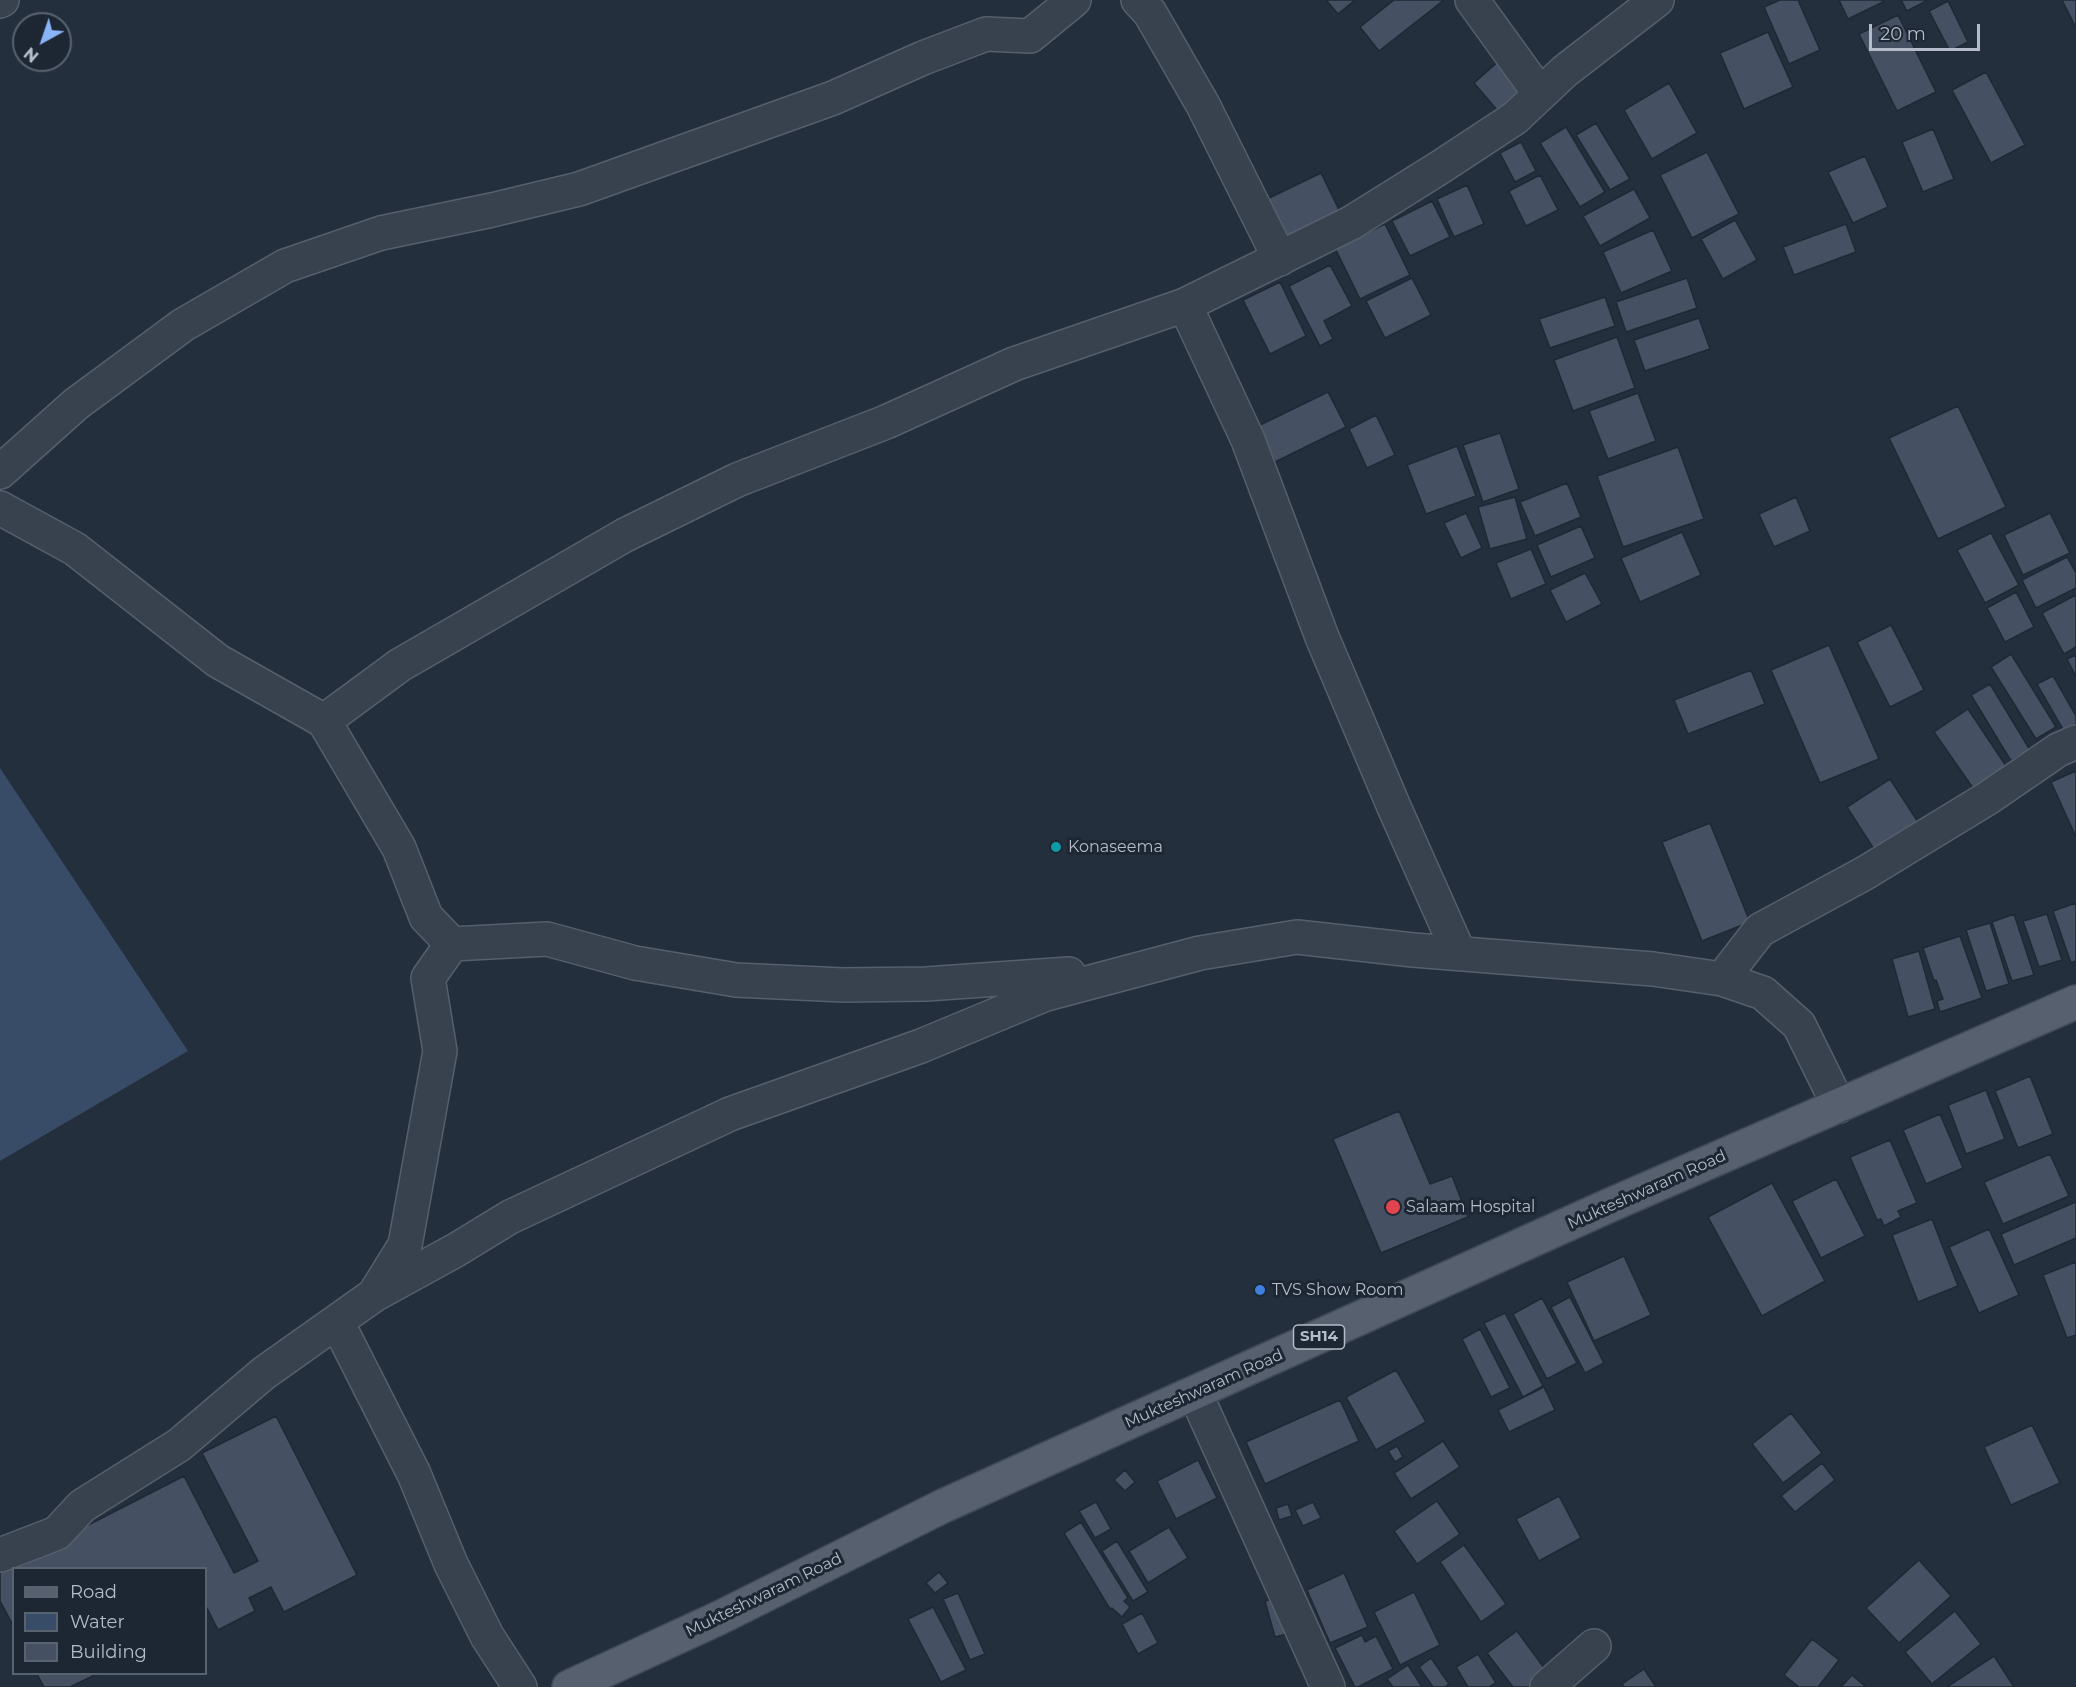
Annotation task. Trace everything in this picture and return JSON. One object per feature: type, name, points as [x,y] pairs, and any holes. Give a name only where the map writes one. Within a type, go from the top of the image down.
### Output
[{"type":"main road","name":"Mukteshwaram Road","points":[[569,1687],[719,1618],[943,1506],[1608,1206],[2076,1002]]},
{"type":"street","points":[[0,472],[76,404],[165,338],[285,266],[381,233],[579,189],[833,98],[923,58],[986,34],[1030,36],[1074,0]]},
{"type":"street","points":[[1138,0],[1150,12],[1203,105],[1280,258]]},
{"type":"street","points":[[1472,0],[1540,94]]},
{"type":"street","points":[[324,721],[400,665],[625,535],[737,480],[886,422],[1014,364],[1185,305],[1352,223],[1515,118],[1565,71],[1657,0]]},
{"type":"street","points":[[1185,305],[1248,440],[1322,637],[1459,953]]},
{"type":"street","points":[[0,508],[75,549],[218,661],[324,721],[399,848],[426,917],[452,944],[547,939],[635,963],[736,980],[819,984],[926,984],[1131,970]]},
{"type":"street","points":[[1722,979],[1760,930],[1865,873],[1988,798],[2058,750],[2076,742]]},
{"type":"street","points":[[0,1555],[57,1533],[82,1506],[179,1445],[264,1373],[374,1295],[510,1217],[730,1114],[921,1046],[1046,994],[1200,953],[1297,937],[1413,950],[1653,969],[1722,979],[1763,993],[1799,1025],[1839,1106]]},
{"type":"street","points":[[374,1295],[405,1245],[440,1051],[428,978],[452,944]]},
{"type":"street","points":[[337,1322],[414,1474],[452,1564],[487,1636],[520,1687]]},
{"type":"street","points":[[1195,1393],[1328,1687]]},
{"type":"street","points":[[1547,1687],[1594,1646]]},
{"type":"water","points":[[0,768],[188,1051],[0,1161]]},
{"type":"building","points":[[1326,0],[1355,0],[1338,14]]},
{"type":"building","points":[[1394,0],[1444,0],[1379,51],[1360,27]]},
{"type":"building","points":[[1780,0],[1798,0],[1820,50],[1789,64],[1764,7]]},
{"type":"building","points":[[1839,0],[1882,0],[1883,2],[1848,19]]},
{"type":"building","points":[[1901,0],[1928,0],[1907,11]]},
{"type":"building","points":[[2062,0],[2076,0],[2076,28]]},
{"type":"building","points":[[1948,1],[1968,42],[1950,51],[1929,11]]},
{"type":"building","points":[[1898,15],[1936,92],[1897,111],[1859,34]]},
{"type":"building","points":[[1768,32],[1793,87],[1744,109],[1720,53]]},
{"type":"building","points":[[1500,60],[1529,94],[1503,117],[1474,83]]},
{"type":"building","points":[[1986,72],[2025,145],[1991,163],[1952,90]]},
{"type":"building","points":[[1669,83],[1697,133],[1652,159],[1624,110]]},
{"type":"building","points":[[1596,123],[1630,179],[1610,190],[1576,135]]},
{"type":"building","points":[[1566,127],[1605,192],[1580,207],[1540,143]]},
{"type":"building","points":[[1933,129],[1954,179],[1923,192],[1902,142]]},
{"type":"building","points":[[1521,142],[1536,171],[1515,182],[1500,153]]},
{"type":"building","points":[[1707,152],[1739,214],[1692,238],[1660,175]]},
{"type":"building","points":[[1865,156],[1888,207],[1853,223],[1828,172]]},
{"type":"building","points":[[1321,173],[1344,220],[1290,246],[1267,199]]},
{"type":"building","points":[[1540,175],[1558,210],[1526,226],[1509,191]]},
{"type":"building","points":[[1467,185],[1484,224],[1454,237],[1437,199]]},
{"type":"building","points":[[1634,189],[1650,218],[1600,246],[1583,216]]},
{"type":"building","points":[[1432,201],[1450,237],[1410,256],[1392,221]]},
{"type":"building","points":[[1735,220],[1757,260],[1723,279],[1701,239]]},
{"type":"building","points":[[1385,224],[1410,275],[1360,299],[1335,248]]},
{"type":"building","points":[[1846,224],[1856,252],[1794,275],[1783,247]]},
{"type":"building","points":[[1653,230],[1672,271],[1621,293],[1603,252]]},
{"type":"building","points":[[1330,265],[1352,306],[1324,321],[1333,339],[1320,346],[1289,286]]},
{"type":"building","points":[[1412,278],[1431,315],[1385,338],[1366,301]]},
{"type":"building","points":[[1687,278],[1697,308],[1626,332],[1616,302]]},
{"type":"building","points":[[1280,282],[1306,336],[1270,354],[1243,300]]},
{"type":"building","points":[[1605,297],[1615,326],[1550,348],[1539,319]]},
{"type":"building","points":[[1699,318],[1710,349],[1645,371],[1634,340]]},
{"type":"building","points":[[1617,337],[1635,388],[1573,411],[1554,360]]},
{"type":"building","points":[[1328,392],[1346,427],[1275,462],[1258,426]]},
{"type":"building","points":[[1638,393],[1656,441],[1608,459],[1589,411]]},
{"type":"building","points":[[1958,406],[2006,507],[1938,539],[1889,438]]},
{"type":"building","points":[[1376,415],[1395,455],[1367,468],[1349,429]]},
{"type":"building","points":[[1500,433],[1519,489],[1483,502],[1463,445]]},
{"type":"building","points":[[1457,446],[1476,496],[1426,514],[1407,465]]},
{"type":"building","points":[[1678,447],[1704,519],[1623,547],[1597,476]]},
{"type":"building","points":[[1567,483],[1581,517],[1535,536],[1520,502]]},
{"type":"building","points":[[1515,497],[1527,539],[1490,549],[1478,507]]},
{"type":"building","points":[[1796,497],[1810,531],[1774,547],[1759,514]]},
{"type":"building","points":[[1466,513],[1482,548],[1461,558],[1444,523]]},
{"type":"building","points":[[2050,513],[2070,553],[2023,575],[2004,535]]},
{"type":"building","points":[[1581,526],[1595,558],[1551,577],[1537,545]]},
{"type":"building","points":[[1682,532],[1701,575],[1640,602],[1621,558]]},
{"type":"building","points":[[1991,533],[2019,585],[1985,603],[1957,550]]},
{"type":"building","points":[[1531,549],[1546,584],[1511,599],[1496,563]]},
{"type":"building","points":[[2067,557],[2076,573],[2076,588],[2036,608],[2022,580]]},
{"type":"building","points":[[1585,573],[1602,604],[1566,622],[1550,590]]},
{"type":"building","points":[[2016,592],[2034,627],[2005,642],[1987,608]]},
{"type":"building","points":[[2076,595],[2076,647],[2064,654],[2042,613]]},
{"type":"building","points":[[1891,625],[1924,690],[1890,707],[1857,642]]},
{"type":"building","points":[[1829,645],[1879,759],[1820,783],[1771,670]]},
{"type":"building","points":[[2011,654],[2056,727],[2036,739],[1991,667]]},
{"type":"building","points":[[2076,655],[2076,677],[2067,659]]},
{"type":"building","points":[[1751,670],[1765,704],[1688,734],[1674,700]]},
{"type":"building","points":[[2053,676],[2076,716],[2076,724],[2064,731],[2037,684]]},
{"type":"building","points":[[1990,684],[2030,750],[2011,761],[1971,695]]},
{"type":"building","points":[[1968,709],[2008,769],[1975,791],[1934,732]]},
{"type":"building","points":[[2076,771],[2076,837],[2051,782]]},
{"type":"building","points":[[1890,779],[1920,825],[1877,854],[1847,807]]},
{"type":"building","points":[[1710,823],[1750,922],[1702,941],[1662,842]]},
{"type":"building","points":[[2076,903],[2076,961],[2071,963],[2053,911]]},
{"type":"building","points":[[2014,914],[2034,975],[2012,981],[1992,922]]},
{"type":"building","points":[[2047,914],[2062,960],[2039,967],[2023,921]]},
{"type":"building","points":[[1990,923],[2009,984],[1986,991],[1966,930]]},
{"type":"building","points":[[1960,936],[1982,998],[1940,1012],[1937,1001],[1943,999],[1936,980],[1934,981],[1923,948]]},
{"type":"building","points":[[1919,951],[1935,1009],[1908,1017],[1892,959]]},
{"type":"building","points":[[2030,1076],[2053,1134],[2018,1148],[1995,1091]]},
{"type":"building","points":[[1986,1090],[2005,1139],[1966,1154],[1948,1105]]},
{"type":"building","points":[[1399,1111],[1430,1184],[1452,1176],[1468,1217],[1381,1253],[1333,1139]]},
{"type":"building","points":[[1940,1114],[1963,1168],[1926,1184],[1903,1130]]},
{"type":"building","points":[[1890,1140],[1917,1203],[1898,1211],[1901,1217],[1884,1226],[1881,1219],[1877,1220],[1850,1157]]},
{"type":"building","points":[[2050,1154],[2069,1196],[2003,1224],[1984,1182]]},
{"type":"building","points":[[1836,1179],[1865,1236],[1821,1258],[1792,1201]]},
{"type":"building","points":[[1772,1183],[1825,1281],[1762,1316],[1708,1217]]},
{"type":"building","points":[[2076,1202],[2076,1238],[2014,1265],[2001,1234]]},
{"type":"building","points":[[1932,1219],[1958,1286],[1918,1302],[1892,1235]]},
{"type":"building","points":[[1989,1229],[2019,1295],[1979,1313],[1949,1247]]},
{"type":"building","points":[[1624,1256],[1651,1315],[1594,1341],[1567,1282]]},
{"type":"building","points":[[2076,1262],[2076,1335],[2067,1338],[2043,1275]]},
{"type":"building","points":[[1570,1297],[1604,1363],[1585,1373],[1551,1307]]},
{"type":"building","points":[[1542,1298],[1577,1363],[1547,1379],[1513,1314]]},
{"type":"building","points":[[1505,1313],[1543,1386],[1523,1397],[1484,1323]]},
{"type":"building","points":[[1480,1329],[1510,1388],[1491,1397],[1462,1339]]},
{"type":"building","points":[[1396,1370],[1426,1422],[1376,1450],[1346,1397]]},
{"type":"building","points":[[1544,1387],[1555,1410],[1509,1432],[1498,1410]]},
{"type":"building","points":[[1340,1400],[1359,1441],[1265,1484],[1246,1442]]},
{"type":"building","points":[[1791,1413],[1822,1453],[1783,1483],[1752,1444]]},
{"type":"building","points":[[276,1416],[357,1575],[284,1612],[271,1587],[249,1598],[255,1611],[218,1630],[207,1608],[207,1567],[12,1567],[12,1623],[0,1601],[0,1570],[184,1476],[234,1573],[258,1561],[202,1453]]},
{"type":"building","points":[[2032,1425],[2060,1483],[2011,1505],[1984,1447]]},
{"type":"building","points":[[1443,1441],[1460,1467],[1411,1499],[1394,1473]]},
{"type":"building","points":[[1397,1446],[1403,1457],[1395,1462],[1388,1451]]},
{"type":"building","points":[[1198,1460],[1217,1498],[1176,1519],[1157,1481]]},
{"type":"building","points":[[1822,1463],[1835,1480],[1795,1512],[1781,1496]]},
{"type":"building","points":[[1125,1470],[1135,1482],[1125,1491],[1114,1480]]},
{"type":"building","points":[[1559,1496],[1581,1538],[1539,1561],[1516,1519]]},
{"type":"building","points":[[1437,1501],[1460,1534],[1417,1564],[1394,1531]]},
{"type":"building","points":[[1096,1502],[1111,1529],[1095,1538],[1079,1511]]},
{"type":"building","points":[[1313,1502],[1321,1518],[1303,1526],[1295,1510]]},
{"type":"building","points":[[1288,1504],[1292,1516],[1279,1520],[1276,1508]]},
{"type":"building","points":[[1081,1522],[1128,1598],[1124,1601],[1130,1607],[1122,1617],[1112,1608],[1110,1609],[1064,1533]]},
{"type":"building","points":[[1169,1527],[1188,1558],[1148,1583],[1129,1551]]},
{"type":"building","points":[[1117,1541],[1148,1592],[1133,1601],[1102,1551]]},
{"type":"building","points":[[1464,1545],[1506,1604],[1481,1622],[1440,1562]]},
{"type":"building","points":[[1919,1560],[1951,1596],[1899,1643],[1866,1608]]},
{"type":"building","points":[[939,1572],[948,1583],[935,1593],[926,1583]]},
{"type":"building","points":[[1344,1573],[1368,1627],[1330,1643],[1307,1590]]},
{"type":"building","points":[[1414,1592],[1440,1645],[1400,1665],[1374,1612]]},
{"type":"building","points":[[958,1593],[985,1654],[970,1660],[943,1599]]},
{"type":"building","points":[[1285,1595],[1295,1632],[1275,1637],[1265,1601]]},
{"type":"building","points":[[933,1607],[966,1670],[941,1682],[908,1619]]},
{"type":"building","points":[[1955,1611],[1981,1644],[1932,1684],[1905,1652]]},
{"type":"building","points":[[1142,1613],[1158,1643],[1138,1654],[1122,1624]]},
{"type":"building","points":[[1517,1631],[1550,1676],[1535,1687],[1513,1687],[1487,1653]]},
{"type":"building","points":[[1362,1635],[1365,1642],[1376,1636],[1393,1669],[1355,1687],[1335,1648]]},
{"type":"building","points":[[1812,1639],[1839,1660],[1818,1687],[1799,1687],[1784,1675]]},
{"type":"building","points":[[1478,1654],[1496,1683],[1489,1687],[1468,1687],[1456,1667]]},
{"type":"building","points":[[1994,1656],[2014,1687],[1947,1687]]},
{"type":"building","points":[[1431,1658],[1449,1684],[1445,1687],[1433,1687],[1419,1667]]},
{"type":"building","points":[[1408,1665],[1422,1687],[1393,1687],[1387,1679]]},
{"type":"building","points":[[1644,1669],[1656,1687],[1624,1687],[1622,1684]]},
{"type":"building","points":[[38,1675],[95,1675],[70,1687],[44,1687]]},
{"type":"building","points":[[1852,1675],[1866,1687],[1841,1687]]},
{"type":"place","name":"Konaseema","points":[[1056,847]]},
{"type":"place","name":"Salaam Hospital","points":[[1393,1207]]},
{"type":"place","name":"TVS Show Room","points":[[1260,1290]]}]
